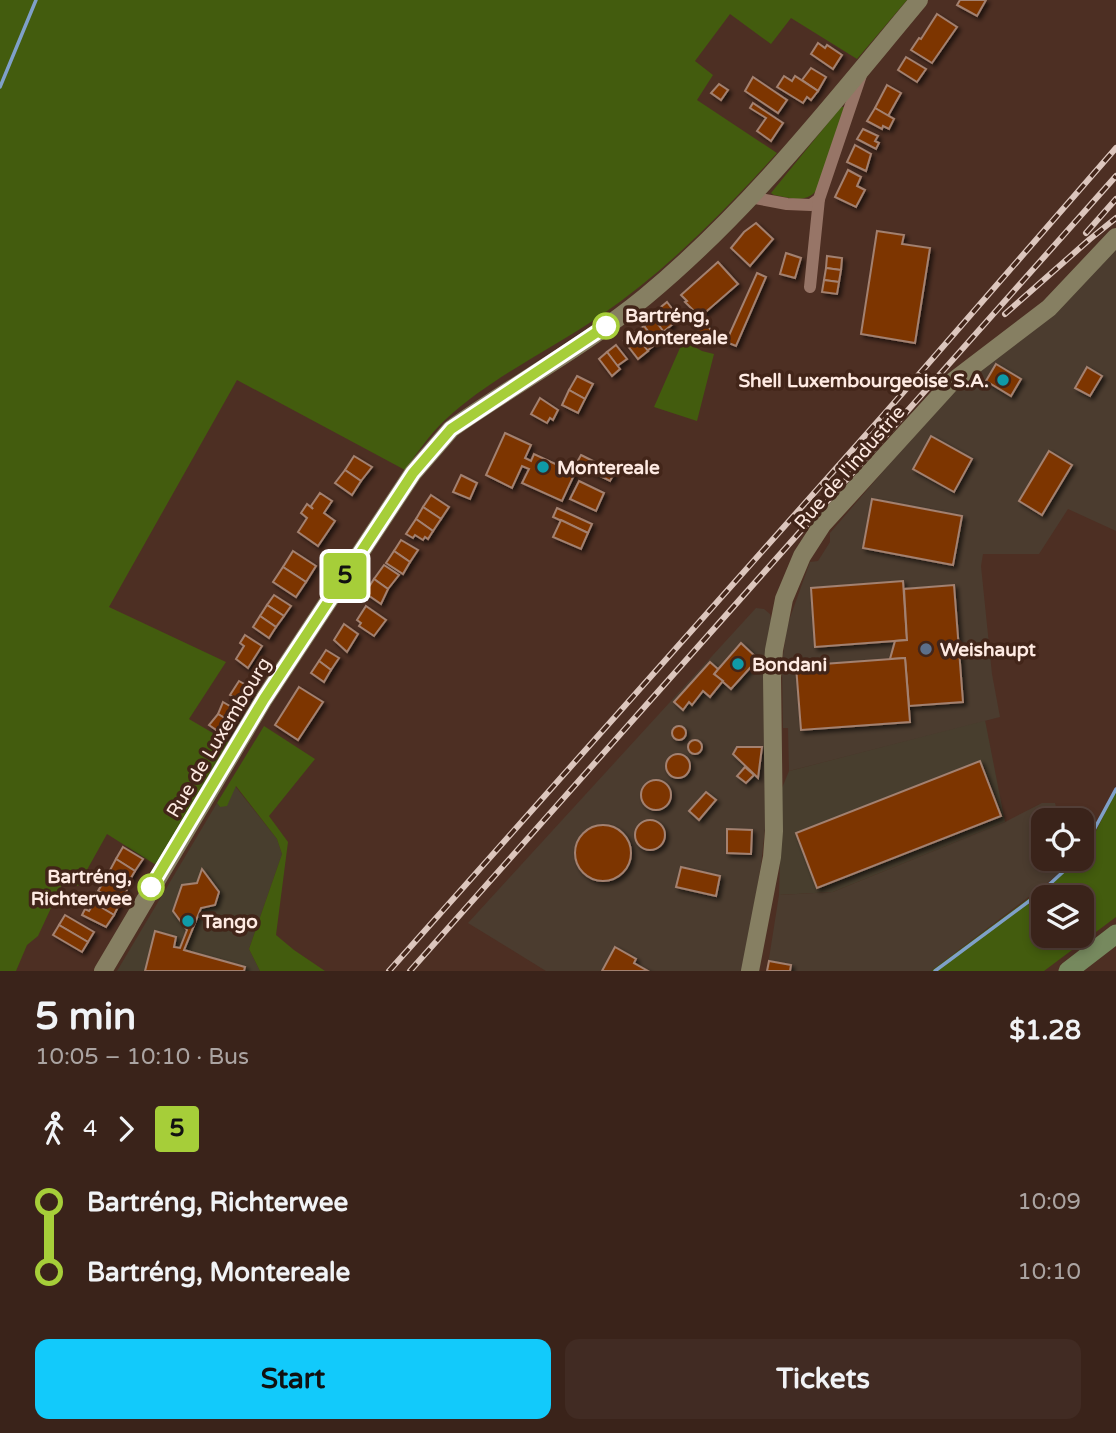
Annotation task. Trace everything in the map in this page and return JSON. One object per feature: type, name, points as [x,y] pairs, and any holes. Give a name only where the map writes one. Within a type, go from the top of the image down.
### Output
[{"type":"main road","name":"Rue de Luxembourg","points":[[103,971],[264,699],[413,473],[431,450],[451,429],[608,325],[706,244],[750,197],[919,0]]},
{"type":"main road","name":"Rue de l'Industrie","points":[[750,971],[770,867],[774,831],[774,650],[784,599],[802,556],[822,525],[952,382],[1049,308],[1116,237]]},
{"type":"main road","points":[[1068,971],[1116,934]]},
{"type":"street","name":"Rue de Luxembourg","points":[[810,287],[819,199],[864,65]]},
{"type":"street","points":[[750,197],[811,205],[819,199]]},
{"type":"shaded area","points":[[1116,247],[1116,531],[1068,509],[1039,554],[983,554],[981,566],[992,674],[1000,717],[789,771],[788,728],[783,728],[782,663],[787,626],[810,562],[818,561],[830,542],[830,533],[941,404]]},
{"type":"shaded area","points":[[756,608],[764,609],[770,614],[772,624],[765,829],[743,971],[546,971],[468,923]]},
{"type":"shaded area","points":[[985,720],[1005,822],[833,892],[779,895],[782,788],[789,771]]},
{"type":"shaded area","points":[[235,786],[277,839],[282,854],[249,949],[260,971],[117,971],[217,803],[220,807]]},
{"type":"shaded area","points":[[1042,803],[1055,803],[1056,808],[1032,808]]},
{"type":"shaded area","points":[[1031,809],[1031,871],[1063,871],[1044,885],[1031,885],[1031,895],[931,971],[767,971],[779,895],[833,892],[1005,822]]},
{"type":"green space","points":[[0,0],[907,0],[857,59],[791,18],[771,44],[730,14],[695,61],[713,75],[697,100],[777,153],[671,260],[600,316],[463,405],[434,431],[405,470],[237,380],[109,607],[226,662],[189,719],[230,743],[156,865],[107,834],[78,886],[64,880],[38,936],[27,945],[16,971],[0,971]]},
{"type":"green space","points":[[841,107],[844,107],[817,190],[803,199],[771,193]]},
{"type":"green space","points":[[683,341],[714,354],[697,421],[654,407]]},
{"type":"green space","points":[[264,726],[315,759],[269,816],[288,842],[276,935],[325,971],[260,971],[249,949],[282,854],[277,839],[236,786],[227,806],[220,807],[217,803]]},
{"type":"green space","points":[[1116,791],[1116,917],[1094,934],[1094,885],[1047,885],[1066,871],[1094,871],[1094,835]]},
{"type":"green space","points":[[1031,897],[1031,948],[1075,948],[1044,971],[931,971]]},
{"type":"building","points":[[960,0],[986,0],[977,16],[957,5]]},
{"type":"building","points":[[937,14],[957,27],[932,63],[911,50]]},
{"type":"building","points":[[818,43],[825,48],[827,45],[842,55],[833,69],[811,54]]},
{"type":"building","points":[[906,57],[926,69],[917,82],[898,70]]},
{"type":"building","points":[[811,68],[826,77],[818,91],[802,80]]},
{"type":"building","points":[[784,76],[792,81],[795,76],[818,91],[811,100],[807,97],[803,103],[777,87]]},
{"type":"building","points":[[753,77],[787,100],[778,113],[745,91]]},
{"type":"building","points":[[719,84],[728,90],[721,100],[711,93]]},
{"type":"building","points":[[887,85],[901,93],[888,116],[875,108]]},
{"type":"building","points":[[753,103],[783,123],[771,141],[757,131],[766,118],[750,108]]},
{"type":"building","points":[[875,108],[894,119],[889,129],[883,126],[882,129],[867,121]]},
{"type":"building","points":[[863,129],[878,136],[875,141],[879,143],[876,149],[857,139]]},
{"type":"building","points":[[855,145],[871,154],[866,171],[847,162]]},
{"type":"building","points":[[848,170],[861,177],[857,186],[865,190],[856,207],[835,197]]},
{"type":"building","points":[[756,223],[773,239],[750,266],[731,248],[744,232]]},
{"type":"building","points":[[877,231],[904,235],[902,244],[930,248],[915,343],[861,334]]},
{"type":"building","points":[[786,253],[801,258],[795,278],[780,274]]},
{"type":"building","points":[[827,256],[842,258],[841,270],[826,268]]},
{"type":"building","points":[[718,262],[738,284],[700,317],[681,295]]},
{"type":"building","points":[[826,268],[841,270],[839,282],[824,280]]},
{"type":"building","points":[[757,273],[766,277],[736,346],[726,342]]},
{"type":"building","points":[[824,280],[839,282],[837,294],[822,292]]},
{"type":"building","points":[[667,302],[677,315],[670,321],[673,324],[663,332],[654,319],[659,315],[656,311]]},
{"type":"building","points":[[654,319],[667,336],[657,343],[644,326]]},
{"type":"building","points":[[704,321],[716,337],[708,343],[696,328]]},
{"type":"building","points":[[644,326],[657,343],[647,351],[634,333]]},
{"type":"building","points":[[634,333],[648,351],[638,359],[624,341]]},
{"type":"building","points":[[616,345],[627,359],[617,366],[607,352]]},
{"type":"building","points":[[607,352],[620,369],[612,376],[599,359]]},
{"type":"building","name":"Shell Luxembourgeoise S.A.","points":[[996,364],[1021,379],[1011,396],[986,381]]},
{"type":"building","points":[[1087,367],[1102,376],[1090,396],[1075,388]]},
{"type":"building","points":[[577,376],[593,384],[585,399],[569,390]]},
{"type":"building","points":[[569,390],[585,399],[578,413],[562,405]]},
{"type":"building","points":[[540,398],[558,410],[553,420],[550,418],[547,423],[531,414]]},
{"type":"building","name":"Montereale","points":[[505,433],[531,445],[525,458],[531,461],[534,454],[575,473],[562,501],[522,483],[529,469],[522,466],[512,488],[486,475]]},
{"type":"building","points":[[931,436],[972,459],[954,492],[913,469]]},
{"type":"building","points":[[1049,451],[1072,465],[1042,515],[1019,501]]},
{"type":"building","points":[[581,455],[615,472],[610,481],[576,464]]},
{"type":"building","points":[[354,456],[372,467],[361,481],[345,470]]},
{"type":"building","points":[[345,470],[361,481],[352,495],[335,483]]},
{"type":"building","points":[[461,475],[477,483],[470,499],[453,492]]},
{"type":"building","points":[[579,481],[604,493],[596,511],[570,499]]},
{"type":"building","points":[[320,493],[332,501],[324,513],[335,521],[318,546],[298,532],[307,518],[301,513],[307,504],[313,509],[311,506]]},
{"type":"building","points":[[431,495],[449,507],[441,519],[423,507]]},
{"type":"building","points":[[872,499],[962,516],[953,565],[863,548]]},
{"type":"building","points":[[423,507],[441,519],[433,531],[416,519]]},
{"type":"building","points":[[557,508],[592,524],[588,533],[553,517]]},
{"type":"building","points":[[416,519],[433,531],[428,539],[425,537],[423,540],[415,535],[413,538],[406,534]]},
{"type":"building","points":[[561,520],[588,533],[581,549],[553,537]]},
{"type":"building","points":[[401,540],[418,550],[410,562],[394,551]]},
{"type":"building","points":[[293,551],[316,566],[306,582],[283,567]]},
{"type":"building","points":[[394,551],[410,562],[403,574],[386,563]]},
{"type":"building","points":[[384,565],[399,575],[388,589],[374,579]]},
{"type":"building","points":[[283,567],[306,582],[296,597],[273,582]]},
{"type":"building","points":[[374,579],[388,589],[381,604],[365,593]]},
{"type":"building","points":[[903,581],[907,640],[815,647],[811,588]]},
{"type":"building","name":"Weishaupt","points":[[954,585],[963,702],[909,706],[905,658],[890,659],[895,641],[907,640],[904,589]]},
{"type":"building","points":[[274,595],[291,606],[284,616],[267,605]]},
{"type":"building","points":[[267,605],[284,616],[276,627],[260,616]]},
{"type":"building","points":[[366,606],[386,620],[374,636],[359,626],[361,623],[357,620]]},
{"type":"building","points":[[260,616],[276,627],[269,638],[253,627]]},
{"type":"building","points":[[344,624],[358,634],[347,652],[334,640]]},
{"type":"building","points":[[245,635],[262,646],[248,668],[236,659],[244,646],[240,643]]},
{"type":"building","name":"Bondani","points":[[741,643],[758,659],[731,689],[714,674]]},
{"type":"building","points":[[326,650],[339,658],[331,670],[319,661]]},
{"type":"building","points":[[905,658],[910,722],[801,730],[796,666]]},
{"type":"building","points":[[319,661],[331,670],[324,682],[311,673]]},
{"type":"building","points":[[710,662],[718,669],[714,674],[723,681],[710,697],[703,691],[692,705],[689,702],[683,710],[674,702]]},
{"type":"building","points":[[239,681],[253,689],[246,705],[230,695]]},
{"type":"building","points":[[299,687],[323,702],[298,740],[275,725]]},
{"type":"building","points":[[223,702],[240,712],[233,723],[218,714]]},
{"type":"building","points":[[218,714],[233,723],[225,736],[209,725]]},
{"type":"building","points":[[676,726],[682,726],[686,733],[682,740],[676,740],[672,736],[672,730]]},
{"type":"building","points":[[692,740],[698,740],[702,747],[698,754],[692,754],[688,750],[688,744]]},
{"type":"building","points":[[737,747],[762,747],[758,778],[733,754]]},
{"type":"building","points":[[678,754],[689,761],[690,766],[683,777],[678,778],[667,771],[666,766],[673,755]]},
{"type":"building","points":[[980,761],[1001,816],[817,888],[796,833]]},
{"type":"building","points":[[745,767],[754,775],[746,783],[737,776]]},
{"type":"building","points":[[656,780],[667,784],[671,795],[667,806],[656,810],[645,806],[641,795],[645,784]]},
{"type":"building","points":[[706,792],[716,800],[699,820],[689,811]]},
{"type":"building","points":[[650,820],[660,825],[665,835],[660,845],[650,850],[640,845],[635,835],[640,825]]},
{"type":"building","points":[[597,825],[609,825],[623,833],[631,847],[629,864],[623,873],[609,881],[597,881],[580,869],[575,859],[575,847],[587,830]]},
{"type":"building","points":[[727,829],[752,830],[751,854],[727,853]]},
{"type":"building","points":[[123,847],[143,859],[135,871],[116,859]]},
{"type":"building","points":[[116,859],[135,871],[128,883],[109,872]]},
{"type":"building","points":[[681,867],[720,876],[716,896],[676,887]]},
{"type":"building","name":"Tango","points":[[202,869],[219,892],[215,905],[201,908],[184,950],[245,967],[244,971],[145,971],[155,931],[176,937],[174,947],[180,948],[187,930],[173,911],[182,885],[197,883]]},
{"type":"building","points":[[106,878],[127,890],[120,903],[98,891]]},
{"type":"building","points":[[96,892],[120,903],[114,915],[90,901]]},
{"type":"building","points":[[94,903],[114,915],[106,927],[82,915],[85,909],[89,911]]},
{"type":"building","points":[[65,915],[94,932],[88,942],[59,925]]},
{"type":"building","points":[[59,925],[88,942],[82,952],[53,935]]},
{"type":"building","points":[[615,947],[636,959],[634,963],[648,971],[602,971]]},
{"type":"building","points":[[769,961],[791,965],[790,971],[767,971]]},
{"type":"waterway","points":[[0,87],[36,0]]},
{"type":"waterway","points":[[1094,830],[1116,789]]},
{"type":"waterway","points":[[935,971],[1040,893],[1064,871]]},
{"type":"railway","points":[[389,971],[887,411],[1116,148]]},
{"type":"railway","points":[[410,971],[1116,176]]},
{"type":"railway","points":[[1086,233],[1116,199]]},
{"type":"railway","points":[[1005,314],[1116,218]]},
{"type":"bus line","name":"5","points":[[151,887],[264,699],[413,473],[431,450],[451,429],[606,326]]},
{"type":"place","name":"Bartréng, Montereale","points":[[606,326]]},
{"type":"place","name":"Shell Luxembourgeoise S.A.","points":[[1003,380]]},
{"type":"place","name":"Montereale","points":[[543,467]]},
{"type":"place","name":"Weishaupt","points":[[926,649]]},
{"type":"place","name":"Bondani","points":[[738,664]]},
{"type":"place","name":"Bartréng, Richterwee","points":[[151,887]]},
{"type":"place","name":"Tango","points":[[188,921]]}]
